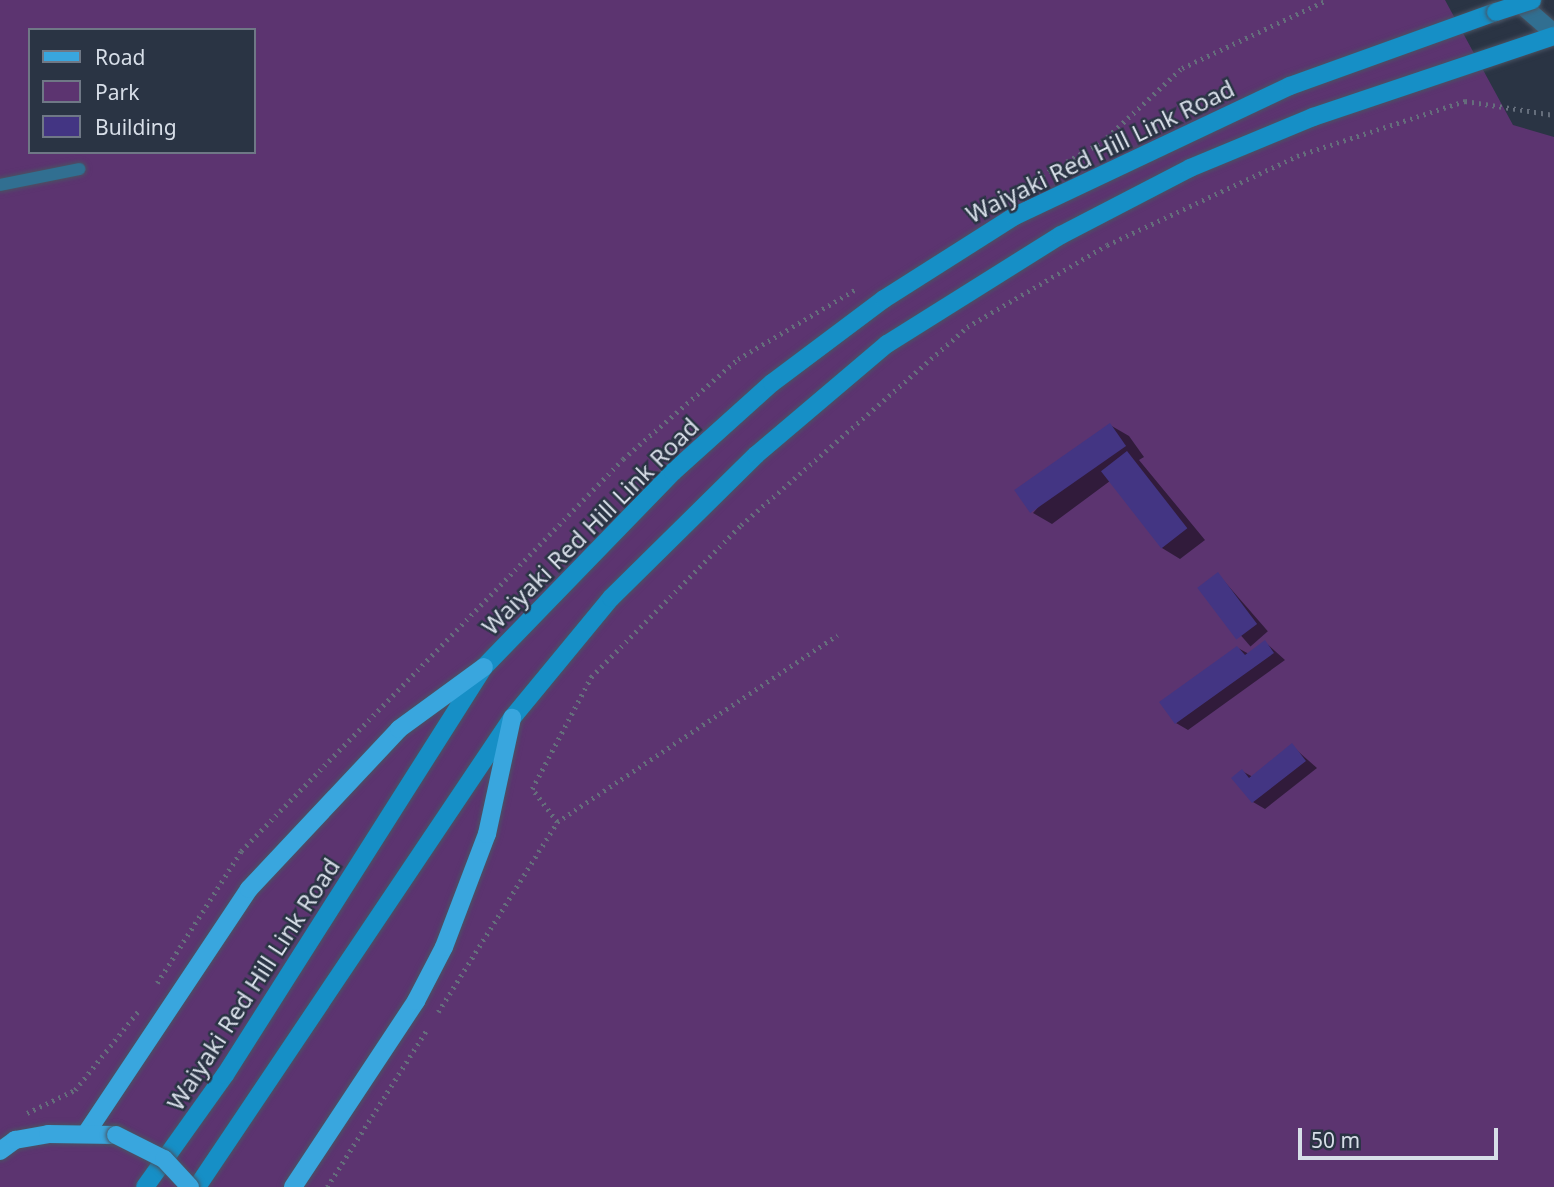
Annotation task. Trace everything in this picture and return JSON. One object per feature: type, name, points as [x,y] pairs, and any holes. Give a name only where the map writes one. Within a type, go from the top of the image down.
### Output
[{"type":"main road","name":"Waiyaki Red Hill Link Road","points":[[145,1187],[225,1075],[484,667],[673,472],[772,383],[950,256],[1118,164],[1290,86],[1532,0]]},
{"type":"main road","points":[[197,1187],[512,718],[658,548],[887,344],[962,291],[1190,168],[1313,117],[1554,35]]},
{"type":"main road","points":[[87,1132],[249,890],[399,729],[484,667]]},
{"type":"main road","points":[[293,1187],[416,1001],[444,947],[486,834],[512,718]]},
{"type":"main road","points":[[0,1151],[7,1140],[87,1132],[116,1135],[164,1159],[190,1187]]},
{"type":"street","points":[[1516,0],[1554,35]]},
{"type":"lane","points":[[0,185],[79,169]]},
{"type":"path","points":[[557,822],[532,789],[591,677],[741,525],[967,327],[1107,245],[1297,156],[1465,101],[1554,115]]},
{"type":"path","points":[[327,1187],[557,822],[837,635]]},
{"type":"green space","points":[[0,0],[1445,0],[1513,125],[1554,137],[1554,1187],[0,1187]]},
{"type":"building","points":[[1110,423],[1126,446],[1030,513],[1014,490]]},
{"type":"building","points":[[1127,451],[1187,528],[1161,549],[1101,471]]},
{"type":"building","points":[[1218,572],[1257,624],[1236,640],[1197,588]]},
{"type":"building","points":[[1265,640],[1274,653],[1175,724],[1159,702],[1237,646],[1245,655]]},
{"type":"building","points":[[1292,743],[1306,761],[1252,803],[1231,778],[1242,769],[1249,778]]}]
